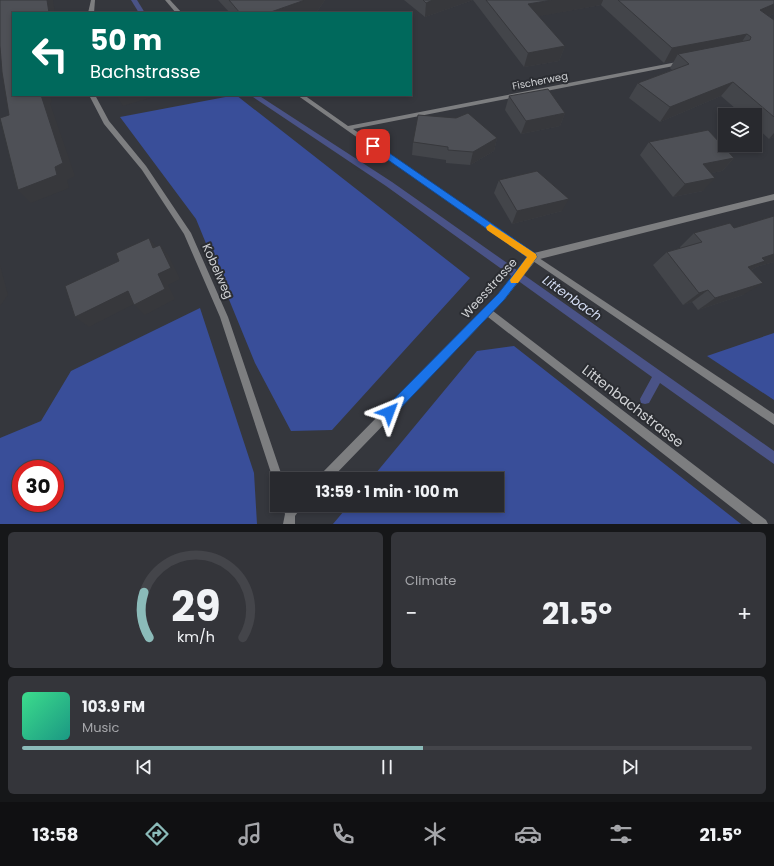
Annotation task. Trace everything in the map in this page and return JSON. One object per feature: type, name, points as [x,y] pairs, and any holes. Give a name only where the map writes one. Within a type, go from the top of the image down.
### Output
[{"type":"street","points":[[91,12],[93,0]]},
{"type":"street","points":[[167,0],[178,12]]},
{"type":"street","name":"Fischerweg","points":[[347,128],[690,61]]},
{"type":"street","name":"Kobelweg","points":[[93,96],[106,122],[144,168],[187,233],[224,317],[276,472]]},
{"type":"street","points":[[301,96],[530,260],[774,420]]},
{"type":"street","name":"Weesstrasse","points":[[331,472],[501,297],[530,260],[774,197]]},
{"type":"street","name":"Littenbachstrasse","points":[[487,311],[762,524]]},
{"type":"shaded area","points":[[237,96],[470,278],[332,430],[291,431],[255,363],[196,219],[120,117]]},
{"type":"shaded area","points":[[200,308],[254,473],[257,524],[0,524],[0,438],[41,421],[71,371]]},
{"type":"shaded area","points":[[774,333],[774,400],[707,356]]},
{"type":"shaded area","points":[[514,346],[741,524],[333,524],[343,512],[504,512],[504,472],[377,472],[477,351]]},
{"type":"building","points":[[0,0],[47,0],[49,12],[12,12],[12,96],[41,96],[63,163],[55,167],[57,175],[18,190],[0,118],[9,115],[2,72],[0,46]]},
{"type":"building","points":[[229,0],[305,0],[271,12],[239,12]]},
{"type":"building","points":[[423,0],[433,0],[426,3]]},
{"type":"building","points":[[486,0],[552,0],[528,4],[565,46],[528,53]]},
{"type":"building","points":[[618,0],[774,0],[774,4],[760,10],[774,20],[774,117],[733,82],[670,107],[638,83],[689,64],[678,54],[750,40],[751,37],[747,34],[672,48]]},
{"type":"building","points":[[548,89],[565,113],[526,121],[509,96]]},
{"type":"building","points":[[468,113],[497,138],[473,152],[448,150],[448,147],[413,142],[418,115],[456,118]]},
{"type":"building","points":[[708,130],[718,141],[718,152],[728,152],[734,158],[703,164],[715,178],[685,184],[649,142]]},
{"type":"building","points":[[537,171],[569,199],[517,211],[499,180]]},
{"type":"building","points":[[774,216],[774,254],[762,258],[765,261],[748,267],[763,283],[715,298],[708,290],[699,293],[667,252],[702,242],[694,233],[730,223],[734,228]]},
{"type":"building","points":[[149,238],[153,248],[160,245],[171,268],[158,274],[165,289],[134,305],[128,291],[75,317],[65,286],[119,261],[116,253]]},
{"type":"waterway","name":"Littenbach","points":[[134,0],[141,12]]},
{"type":"waterway","name":"Littenbach","points":[[255,96],[389,184],[774,458]]},
{"type":"waterway","points":[[645,399],[658,376]]},
{"type":"slow traffic","points":[[490,227],[533,257],[514,280]]},
{"type":"route","points":[[373,146],[533,257],[501,297],[389,412]]}]
